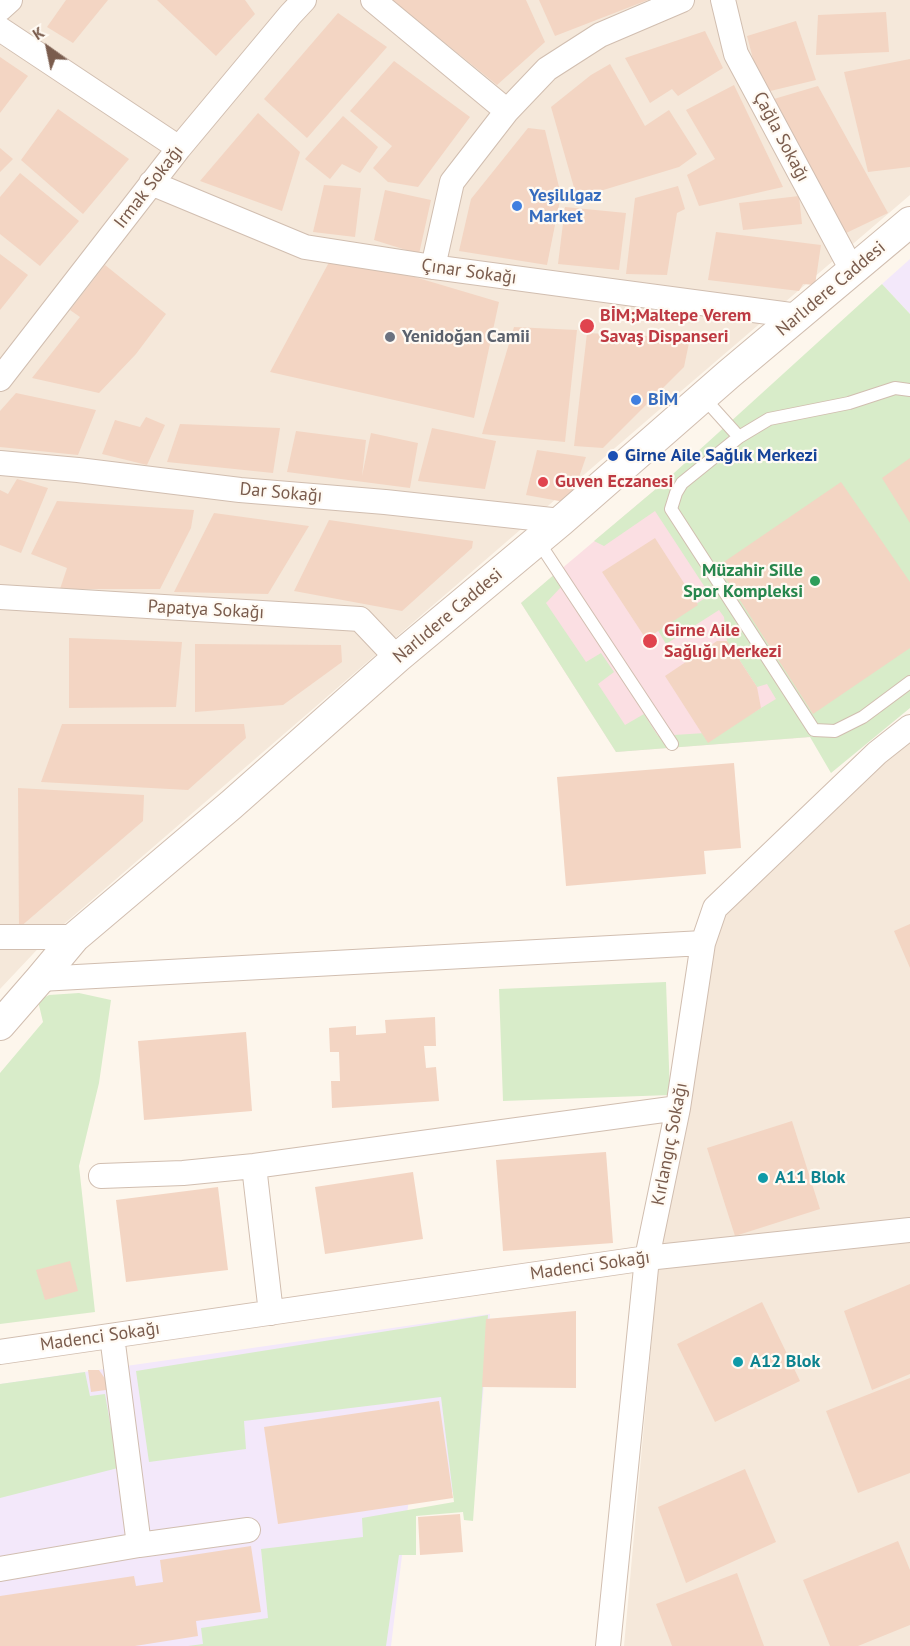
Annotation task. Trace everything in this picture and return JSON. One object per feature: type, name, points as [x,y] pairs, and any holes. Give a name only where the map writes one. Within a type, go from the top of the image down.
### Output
[{"type":"street","points":[[0,9],[10,0]]},
{"type":"street","points":[[373,0],[507,111]]},
{"type":"street","points":[[433,267],[452,182],[507,111],[548,69],[600,35],[682,0]]},
{"type":"street","name":"Çağla Sokağı","points":[[723,0],[736,54],[852,270]]},
{"type":"street","name":"Irmak Sokağı","points":[[0,379],[291,5]]},
{"type":"street","points":[[0,29],[179,148]]},
{"type":"street","name":"Çınar Sokağı","points":[[151,183],[305,247],[433,267],[798,316]]},
{"type":"street","name":"Narlıdere Caddesi","points":[[0,1024],[75,937],[231,804],[396,658],[538,541],[703,397],[910,222]]},
{"type":"street","name":"Dar Sokağı","points":[[0,463],[240,490],[385,502],[561,521]]},
{"type":"street","name":"Papatya Sokağı","points":[[0,597],[360,619],[396,658]]},
{"type":"street","name":"Kırlangıç Sokağı","points":[[608,1646],[647,1258],[678,1108],[703,943],[715,908],[878,753],[910,727]]},
{"type":"street","points":[[0,937],[75,937]]},
{"type":"street","points":[[40,979],[703,943]]},
{"type":"street","points":[[101,1176],[183,1173],[254,1166],[678,1108]]},
{"type":"street","points":[[254,1166],[271,1313]]},
{"type":"street","name":"Madenci Sokağı","points":[[0,1352],[647,1258],[910,1230]]},
{"type":"street","points":[[112,1336],[139,1545]]},
{"type":"street","points":[[0,1569],[139,1545],[248,1530]]},
{"type":"lane","points":[[910,390],[895,388],[849,403],[769,420],[739,437],[682,483],[672,509],[814,730],[835,731],[864,717],[910,682]]},
{"type":"lane","points":[[703,397],[739,437]]},
{"type":"lane","points":[[538,541],[672,744]]},
{"type":"shaded area","points":[[0,0],[910,0],[910,195],[49,937],[0,989]]},
{"type":"shaded area","points":[[910,259],[910,314],[882,284]]},
{"type":"shaded area","name":"Girne Aile Sağlığı Merkezi","points":[[663,483],[811,737],[616,752],[521,603]]},
{"type":"shaded area","points":[[910,728],[910,1646],[624,1646],[658,1270],[710,906]]},
{"type":"shaded area","points":[[490,1314],[475,1489],[409,1498],[391,1646],[0,1646],[0,1384]]},
{"type":"green space","name":"Müzahir Sille Spor Kompleksi","points":[[882,284],[910,314],[910,708],[831,773],[810,737],[616,752],[521,603],[556,573],[561,587],[546,603],[586,662],[601,653],[614,672],[598,684],[625,725],[644,714],[658,736],[721,732],[776,699],[767,684],[757,687],[727,641],[724,617],[719,610],[666,644],[657,629],[710,595],[655,511],[604,546],[594,541],[663,483]]},
{"type":"green space","points":[[666,982],[670,1095],[503,1101],[499,989]]},
{"type":"green space","points":[[79,993],[111,1000],[99,1083],[79,1166],[95,1312],[0,1324],[0,1073],[43,1022],[38,1001],[49,995]]},
{"type":"green space","points":[[488,1315],[473,1521],[464,1520],[463,1512],[416,1516],[416,1555],[399,1555],[386,1646],[188,1646],[203,1644],[201,1628],[268,1618],[261,1549],[363,1537],[362,1518],[454,1502],[441,1397],[244,1421],[246,1449],[149,1462],[136,1371]]},
{"type":"green space","points":[[85,1372],[90,1396],[105,1394],[118,1468],[0,1498],[0,1384]]},
{"type":"building","points":[[66,0],[108,0],[73,43],[47,27]]},
{"type":"building","points":[[157,0],[245,0],[255,14],[216,56]]},
{"type":"building","points":[[392,0],[526,0],[545,42],[497,85]]},
{"type":"building","points":[[539,0],[648,0],[555,36]]},
{"type":"building","points":[[886,12],[889,52],[816,55],[818,15]]},
{"type":"building","points":[[338,13],[387,47],[307,138],[264,99]]},
{"type":"building","points":[[796,21],[816,80],[762,93],[747,36]]},
{"type":"building","points":[[705,31],[723,68],[678,96],[672,89],[650,103],[625,58]]},
{"type":"building","points":[[0,57],[28,76],[0,113]]},
{"type":"building","points":[[910,59],[910,167],[868,172],[844,72]]},
{"type":"building","points":[[394,61],[470,117],[418,187],[388,182],[373,168],[392,146],[350,111]]},
{"type":"building","points":[[610,64],[645,126],[669,110],[697,154],[679,167],[577,198],[551,107],[591,75]]},
{"type":"building","points":[[734,85],[783,187],[699,206],[687,175],[715,159],[686,110]]},
{"type":"building","points":[[818,86],[888,213],[842,235],[767,101]]},
{"type":"building","points":[[58,109],[129,159],[83,214],[21,160]]},
{"type":"building","points":[[258,113],[300,152],[282,211],[200,181]]},
{"type":"building","points":[[343,116],[378,147],[360,173],[342,164],[330,179],[305,159]]},
{"type":"building","points":[[528,128],[545,130],[561,195],[547,265],[459,251],[471,199]]},
{"type":"building","points":[[0,148],[13,159],[0,172]]},
{"type":"building","points":[[20,173],[79,221],[40,266],[0,234],[0,197]]},
{"type":"building","points":[[324,185],[361,188],[355,237],[313,232]]},
{"type":"building","points":[[678,186],[685,209],[677,213],[667,275],[626,274],[635,198]]},
{"type":"building","points":[[385,190],[431,200],[419,254],[374,240]]},
{"type":"building","points":[[799,196],[802,224],[743,230],[739,203]]},
{"type":"building","points":[[565,207],[626,213],[619,270],[558,264]]},
{"type":"building","points":[[716,232],[821,245],[815,285],[803,284],[799,291],[708,280]]},
{"type":"building","name":"Yenidoğan Camii","points":[[334,253],[499,302],[474,418],[270,372]]},
{"type":"building","points":[[0,254],[28,275],[0,310]]},
{"type":"building","points":[[105,265],[166,314],[136,354],[99,393],[32,378],[80,317],[70,310]]},
{"type":"building","points":[[514,327],[577,330],[565,442],[482,434]]},
{"type":"building","points":[[587,333],[690,338],[684,367],[603,448],[574,446]]},
{"type":"building","points":[[16,393],[96,410],[78,455],[0,447],[0,411]]},
{"type":"building","points":[[146,417],[165,425],[147,465],[102,454],[115,420],[140,427]]},
{"type":"building","points":[[180,424],[280,428],[273,473],[167,462]]},
{"type":"building","points":[[432,428],[496,441],[485,489],[418,481]]},
{"type":"building","points":[[296,431],[366,440],[362,476],[371,433],[418,443],[410,488],[287,472]]},
{"type":"building","points":[[537,450],[586,457],[570,503],[526,495]]},
{"type":"building","points":[[910,458],[910,523],[882,478]]},
{"type":"building","points":[[17,479],[48,488],[21,553],[0,545],[0,490],[8,494]]},
{"type":"building","points":[[841,482],[910,582],[910,648],[813,714],[718,566]]},
{"type":"building","points":[[57,501],[194,510],[191,528],[160,589],[60,589],[67,568],[31,554]]},
{"type":"building","points":[[214,513],[309,526],[268,594],[174,592]]},
{"type":"building","points":[[329,520],[473,541],[472,548],[402,611],[294,591]]},
{"type":"building","points":[[655,538],[698,605],[646,639],[602,572]]},
{"type":"building","points":[[69,638],[182,642],[176,707],[69,708]]},
{"type":"building","points":[[717,641],[727,641],[757,687],[761,708],[708,743],[665,676]]},
{"type":"building","points":[[195,644],[341,645],[342,662],[283,705],[195,712]]},
{"type":"building","points":[[62,724],[244,724],[246,738],[188,790],[41,782]]},
{"type":"building","points":[[734,763],[741,848],[704,851],[706,874],[566,886],[557,777]]},
{"type":"building","points":[[18,788],[144,795],[143,821],[19,928]]},
{"type":"building","points":[[910,924],[910,968],[894,931]]},
{"type":"building","points":[[435,1017],[436,1046],[424,1046],[426,1068],[436,1067],[439,1101],[332,1108],[331,1081],[340,1081],[339,1052],[330,1052],[329,1028],[356,1026],[356,1035],[386,1033],[385,1020]]},
{"type":"building","points":[[246,1032],[252,1111],[144,1120],[138,1041]]},
{"type":"building","name":"A11 Blok","points":[[792,1121],[820,1209],[735,1236],[707,1148]]},
{"type":"building","points":[[606,1152],[613,1243],[503,1251],[496,1160]]},
{"type":"building","points":[[413,1172],[423,1239],[325,1254],[315,1187]]},
{"type":"building","points":[[218,1187],[228,1270],[126,1282],[116,1200]]},
{"type":"building","points":[[70,1261],[78,1291],[45,1300],[36,1270]]},
{"type":"building","points":[[910,1284],[910,1374],[872,1390],[844,1311]]},
{"type":"building","name":"A12 Blok","points":[[762,1302],[800,1381],[715,1422],[677,1344]]},
{"type":"building","points":[[576,1311],[576,1388],[482,1387],[486,1319]]},
{"type":"building","points":[[88,1370],[99,1370],[106,1380],[106,1390],[91,1392]]},
{"type":"building","points":[[910,1378],[910,1473],[858,1493],[826,1411]]},
{"type":"building","points":[[439,1401],[453,1498],[278,1524],[264,1427]]},
{"type":"building","points":[[745,1469],[776,1542],[686,1583],[658,1507]]},
{"type":"building","points":[[460,1514],[463,1552],[420,1555],[418,1517]]},
{"type":"building","points":[[898,1541],[910,1570],[910,1625],[858,1646],[830,1646],[803,1580]]},
{"type":"building","points":[[251,1546],[261,1612],[196,1621],[198,1636],[135,1646],[0,1646],[0,1596],[134,1576],[136,1586],[163,1582],[160,1560]]},
{"type":"building","points":[[737,1573],[764,1646],[672,1646],[656,1604]]},
{"type":"place","name":"Yeşilılgaz Market","points":[[517,206]]},
{"type":"place","name":"BİM;Maltepe Verem Savaş Dispanseri","points":[[587,326]]},
{"type":"place","name":"Yenidoğan Camii","points":[[390,337]]},
{"type":"place","name":"BİM","points":[[636,400]]},
{"type":"place","name":"Girne Aile Sağlık Merkezi","points":[[613,456]]},
{"type":"place","name":"Guven Eczanesi","points":[[543,482]]},
{"type":"place","name":"Müzahir Sille Spor Kompleksi","points":[[815,581]]},
{"type":"place","name":"Girne Aile Sağlığı Merkezi","points":[[650,641]]},
{"type":"place","name":"A11 Blok","points":[[763,1178]]},
{"type":"place","name":"A12 Blok","points":[[738,1362]]}]
